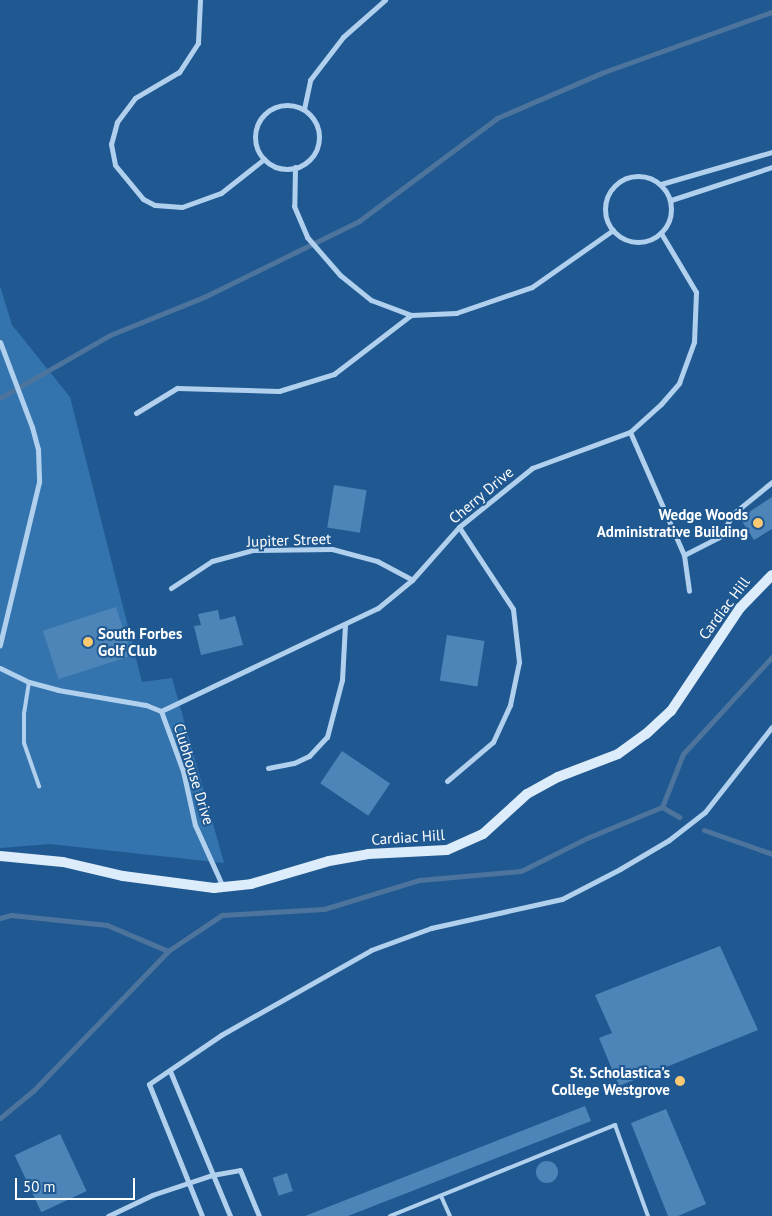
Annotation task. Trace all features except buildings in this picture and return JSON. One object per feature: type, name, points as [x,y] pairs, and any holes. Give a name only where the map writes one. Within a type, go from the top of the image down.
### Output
[{"type":"main road","name":"Cardiac Hill","points":[[0,856],[63,862],[122,876],[224,888],[251,884],[329,861],[358,856],[446,850],[483,834],[527,794],[558,777],[618,754],[646,734],[671,711],[740,608],[772,575]]},
{"type":"street","points":[[200,0],[198,43],[178,72],[135,98],[117,122],[111,144],[115,165],[143,199],[155,205],[182,207],[221,193],[264,159]]},
{"type":"street","points":[[304,109],[310,80],[343,37],[385,0]]},
{"type":"street","points":[[291,105],[304,109],[314,118],[319,131],[318,144],[314,155],[295,168],[273,165],[264,159],[257,148],[255,135],[258,122],[266,112],[278,106],[291,105]]},
{"type":"street","points":[[660,184],[772,152]]},
{"type":"street","points":[[670,200],[772,167]]},
{"type":"street","points":[[295,168],[294,206],[307,237],[340,276],[371,300],[411,315],[456,313],[532,287],[613,230]]},
{"type":"street","points":[[634,176],[645,176],[660,184],[670,200],[671,214],[661,234],[639,242],[628,241],[607,223],[604,208],[606,198],[617,183],[634,176]]},
{"type":"street","name":"Cherry Drive","points":[[161,711],[378,608],[412,580],[459,527],[532,468],[630,432],[661,404],[679,383],[694,342],[696,292],[661,234]]},
{"type":"street","points":[[136,414],[178,388],[279,391],[334,374],[411,315]]},
{"type":"street","points":[[0,342],[38,450],[39,482],[0,645]]},
{"type":"street","points":[[630,432],[684,555],[688,591]]},
{"type":"street","points":[[684,555],[719,537],[734,513],[772,482]]},
{"type":"street","points":[[447,781],[493,742],[510,705],[519,662],[513,609],[459,527]]},
{"type":"street","name":"Jupiter Street","points":[[170,588],[212,562],[253,550],[332,549],[378,561],[412,580]]},
{"type":"street","points":[[268,768],[294,764],[309,756],[326,737],[342,680],[345,625]]},
{"type":"street","name":"Clubhouse Drive","points":[[0,668],[29,682],[146,705],[161,711],[183,771],[194,825],[224,888]]},
{"type":"street","points":[[202,1216],[149,1084],[230,1030],[370,950],[430,928],[562,899],[620,869],[669,840],[705,812],[772,727]]},
{"type":"street","points":[[170,1070],[230,1216]]},
{"type":"street","points":[[108,1216],[188,1183],[212,1175],[240,1170],[259,1216]]},
{"type":"lane","points":[[29,682],[24,715],[24,743],[39,786]]},
{"type":"lane","points":[[390,1216],[615,1125],[648,1216]]},
{"type":"lane","points":[[441,1196],[450,1216]]},
{"type":"shaded area","name":"South Forbes Golf Club","points":[[0,286],[12,325],[70,397],[142,682],[172,678],[224,863],[50,844],[0,848]]},
{"type":"waterway","points":[[0,398],[110,335],[204,297],[359,221],[497,118],[604,72],[772,12]]},
{"type":"waterway","points":[[0,1118],[34,1090],[168,951],[222,915],[324,909],[419,880],[521,871],[587,838],[662,807],[683,754],[772,657]]},
{"type":"waterway","points":[[662,807],[679,817]]},
{"type":"waterway","points":[[704,830],[772,854]]},
{"type":"waterway","points":[[0,918],[11,915],[107,925],[168,951]]},
{"type":"place","name":"Wedge Woods Administrative Building","points":[[758,523]]},
{"type":"place","name":"South Forbes Golf Club","points":[[88,642]]},
{"type":"place","name":"St. Scholastica's College Westgrove","points":[[680,1081]]}]
